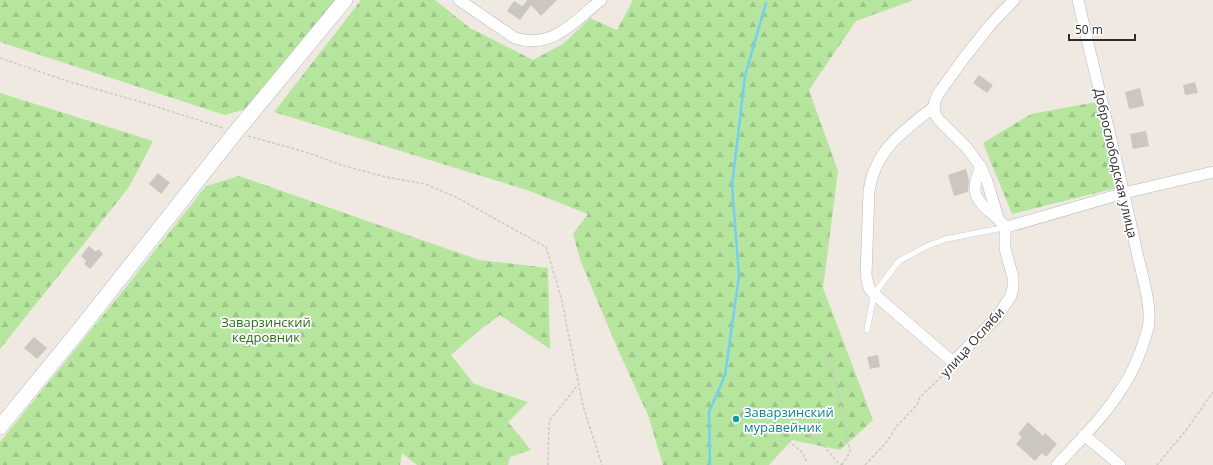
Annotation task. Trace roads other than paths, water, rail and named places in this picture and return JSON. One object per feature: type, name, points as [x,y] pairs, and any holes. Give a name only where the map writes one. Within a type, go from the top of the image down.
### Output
[{"type":"street","points":[[0,427],[77,334],[235,132],[344,0]]},
{"type":"street","points":[[459,0],[515,38],[526,41],[548,39],[559,34],[601,0]]},
{"type":"street","points":[[1014,0],[991,24],[964,58],[938,94],[934,107],[935,114],[939,120],[966,147],[981,167],[974,188],[976,196],[1004,225],[1007,227],[1124,194],[1213,172]]},
{"type":"street","name":"Доброслободская улица","points":[[1058,465],[1120,392],[1142,347],[1148,326],[1149,313],[1124,194],[1078,0]]},
{"type":"street","points":[[874,294],[869,288],[866,275],[869,191],[871,178],[878,161],[897,136],[934,107]]},
{"type":"street","name":"улица Осляби","points":[[874,294],[953,362],[997,317],[1011,296],[1013,277],[1005,249],[1005,232],[1007,227]]},
{"type":"street","points":[[1084,435],[1120,465]]},
{"type":"lane","points":[[867,330],[874,294],[900,261],[912,253],[946,239],[1007,227]]},
{"type":"waterway","points":[[710,465],[709,412],[725,375],[739,276],[732,186],[745,76],[766,3]]},
{"type":"place","name":"Заварзинский муравейник","points":[[736,419]]},
{"type":"park label","name":"Заварзинский кедровник","points":[[266,330]]}]
